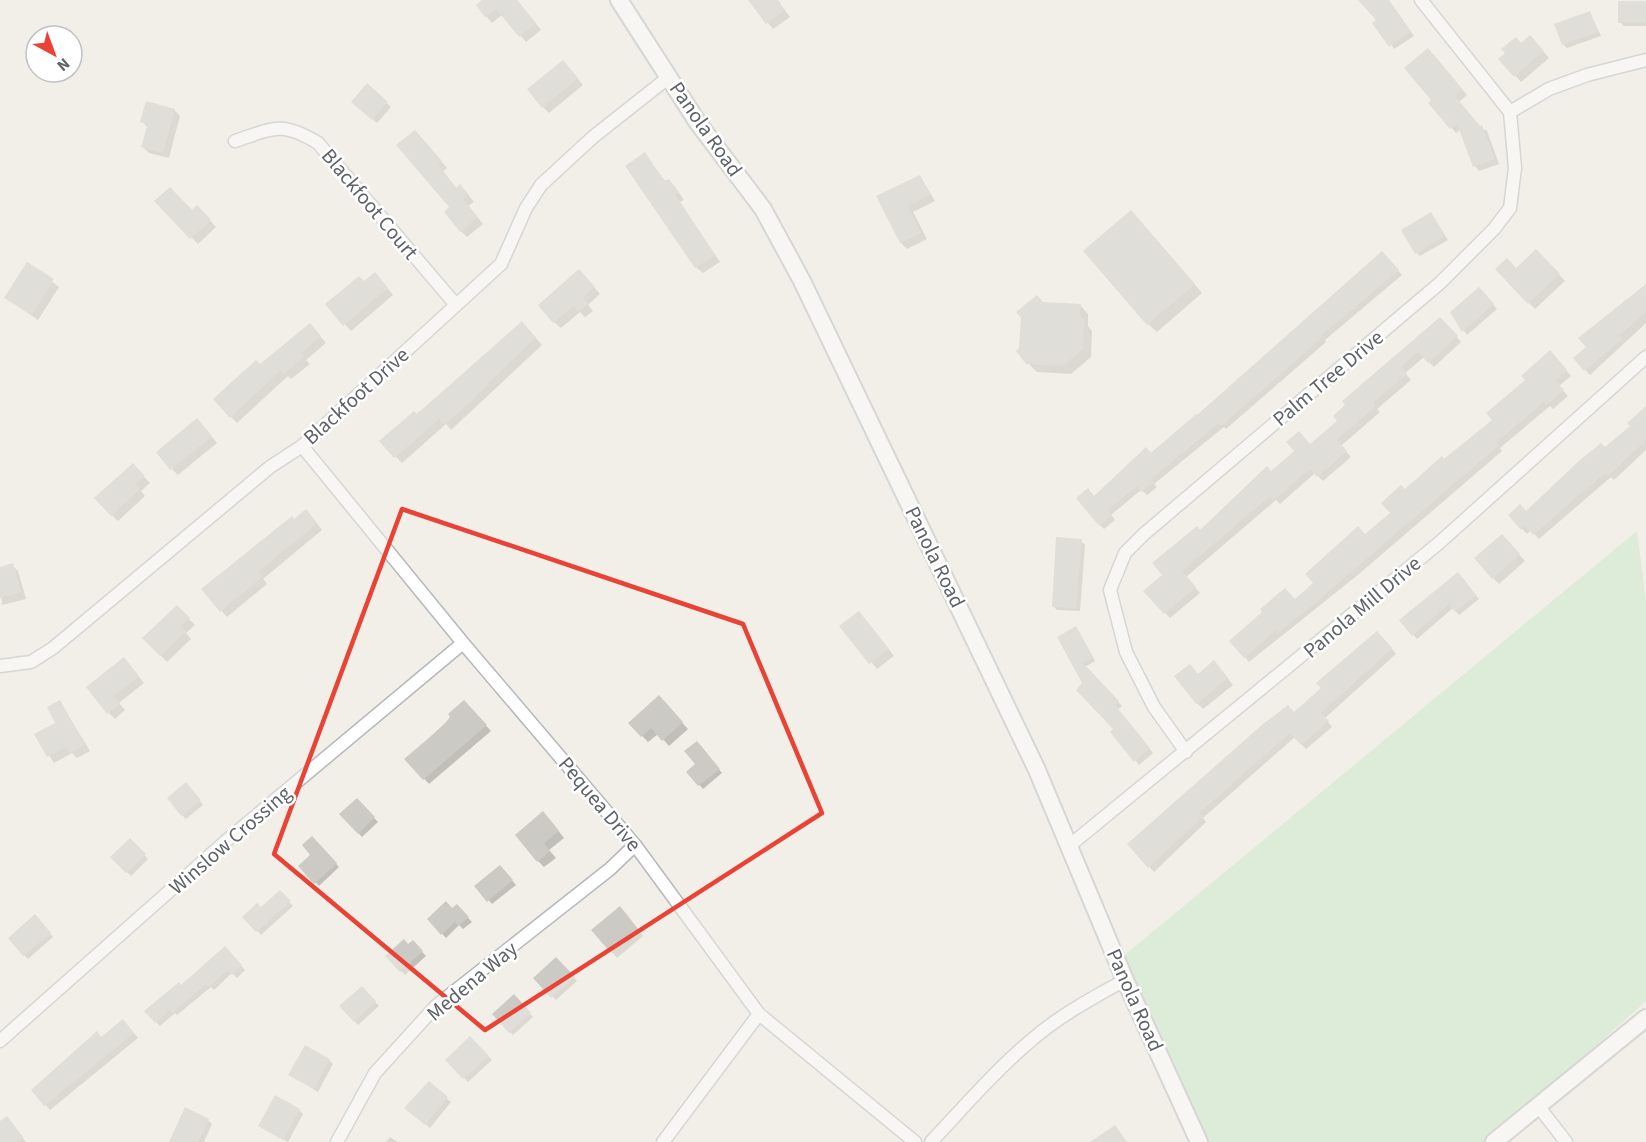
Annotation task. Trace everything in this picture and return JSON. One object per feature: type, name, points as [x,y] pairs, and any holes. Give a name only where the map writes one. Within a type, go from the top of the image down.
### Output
[{"type":"main road","name":"Panola Road","points":[[619,0],[698,123],[763,209],[802,281],[1036,770],[1125,980],[1199,1142]]},
{"type":"main road","points":[[1494,1142],[1646,1018]]},
{"type":"street","points":[[1421,0],[1510,112],[1549,89],[1587,75],[1646,60]]},
{"type":"street","name":"Blackfoot Drive","points":[[0,666],[31,662],[53,648],[270,467],[302,446],[501,264],[526,207],[541,185],[593,137],[669,77]]},
{"type":"street","name":"Palm Tree Drive","points":[[1186,752],[1154,707],[1126,652],[1110,590],[1125,553],[1144,534],[1440,283],[1494,229],[1510,208],[1513,191],[1515,168],[1510,112]]},
{"type":"street","name":"Blackfoot Court","points":[[235,141],[279,127],[300,132],[318,143],[456,305]]},
{"type":"street","name":"Panola Mill Drive","points":[[1069,846],[1439,543],[1646,357]]},
{"type":"street","name":"Pequea Drive","points":[[302,446],[463,643],[636,845],[759,1014],[915,1142]]},
{"type":"street","name":"Winslow Crossing","points":[[0,1041],[226,841],[463,643]]},
{"type":"street","name":"Medena Way","points":[[336,1142],[375,1073],[436,1006],[610,869],[636,845]]},
{"type":"street","points":[[932,1142],[991,1077],[1030,1041],[1082,1004],[1125,980]]},
{"type":"street","points":[[663,1142],[759,1014]]},
{"type":"street","points":[[1539,1107],[1566,1142]]},
{"type":"highlighted area","points":[[402,509],[743,624],[822,813],[485,1030],[274,854]]},
{"type":"green space","points":[[1637,531],[1646,601],[1646,1001],[1489,1142],[1193,1142],[1121,958]]},
{"type":"building","points":[[482,0],[517,0],[536,23],[519,37],[496,9],[485,17],[476,5]]},
{"type":"building","points":[[748,0],[778,0],[785,10],[766,24]]},
{"type":"building","points":[[1358,0],[1389,0],[1411,31],[1389,47],[1372,23],[1376,20]]},
{"type":"building","points":[[1618,1],[1646,1],[1646,22],[1618,23]]},
{"type":"building","points":[[1590,11],[1598,32],[1562,45],[1554,24]]},
{"type":"building","points":[[1530,35],[1544,51],[1514,77],[1498,59],[1505,53],[1501,49],[1516,37],[1521,43]]},
{"type":"building","points":[[1428,48],[1463,90],[1455,96],[1480,126],[1482,125],[1495,159],[1473,167],[1457,124],[1450,129],[1428,103],[1431,100],[1404,68]]},
{"type":"building","points":[[563,60],[578,78],[542,108],[527,89]]},
{"type":"building","points":[[367,83],[388,102],[372,120],[351,102]]},
{"type":"building","points":[[146,101],[175,109],[163,153],[141,147],[148,124],[140,122]]},
{"type":"building","points":[[415,130],[442,161],[438,165],[456,188],[460,184],[469,195],[463,199],[478,217],[460,232],[444,212],[449,207],[396,145]]},
{"type":"building","points":[[645,152],[664,181],[669,179],[679,193],[675,195],[715,255],[695,268],[625,166]]},
{"type":"building","points":[[920,175],[930,195],[908,206],[921,233],[900,243],[876,196]]},
{"type":"building","points":[[170,187],[192,210],[197,205],[211,220],[190,239],[154,201]]},
{"type":"building","points":[[1131,210],[1195,284],[1147,325],[1083,251]]},
{"type":"building","points":[[1431,212],[1445,236],[1415,254],[1401,230]]},
{"type":"building","points":[[1536,249],[1560,274],[1528,304],[1495,269],[1507,258],[1516,268]]},
{"type":"building","points":[[1382,251],[1399,270],[1322,335],[1323,337],[1221,426],[1219,423],[1151,479],[1154,482],[1141,492],[1137,486],[1108,510],[1112,515],[1099,526],[1076,498],[1088,488],[1094,496],[1146,447],[1151,453]]},
{"type":"building","points":[[27,262],[54,279],[32,315],[4,298]]},
{"type":"building","points":[[579,269],[595,287],[583,298],[588,304],[578,312],[573,306],[553,323],[538,305]]},
{"type":"building","points":[[375,272],[388,288],[343,326],[325,304],[359,276],[364,281]]},
{"type":"building","points":[[1646,284],[1646,312],[1619,336],[1622,339],[1584,371],[1573,358],[1586,347],[1578,338]]},
{"type":"building","points":[[1479,287],[1494,304],[1462,332],[1450,312]]},
{"type":"building","points":[[1037,295],[1043,302],[1081,304],[1080,316],[1084,321],[1083,349],[1062,366],[1026,364],[1016,351],[1019,348],[1021,318],[1016,312]]},
{"type":"building","points":[[1440,317],[1458,336],[1428,363],[1418,352],[1401,367],[1407,374],[1373,403],[1376,406],[1337,440],[1347,451],[1317,477],[1310,469],[1274,500],[1270,496],[1182,571],[1196,587],[1164,614],[1143,591],[1162,575],[1152,563],[1197,526],[1200,530],[1267,466],[1271,471],[1294,451],[1286,442],[1299,431],[1310,444],[1337,421],[1333,416],[1345,405],[1342,401]]},
{"type":"building","points":[[522,321],[536,338],[488,383],[489,385],[444,425],[439,419],[394,458],[379,441],[414,411],[417,414]]},
{"type":"building","points":[[310,323],[321,336],[301,353],[304,357],[284,374],[281,370],[230,418],[213,399],[256,360],[260,364]]},
{"type":"building","points":[[1550,350],[1567,370],[1556,381],[1564,390],[1547,405],[1544,402],[1496,442],[1499,445],[1314,604],[1279,632],[1277,629],[1244,658],[1229,641],[1262,612],[1260,609],[1285,588],[1295,599],[1313,583],[1305,574],[1358,526],[1365,534],[1390,513],[1381,503],[1401,485],[1405,489],[1442,456],[1444,459],[1492,420],[1486,413],[1525,380],[1521,376]]},
{"type":"building","points":[[1646,406],[1646,440],[1608,476],[1605,473],[1533,535],[1525,526],[1521,530],[1508,515],[1520,504],[1526,511],[1580,460],[1601,443],[1605,447],[1630,426],[1627,423]]},
{"type":"building","points":[[197,418],[212,436],[170,470],[156,452]]},
{"type":"building","points":[[133,463],[145,476],[135,484],[140,489],[111,516],[94,498]]},
{"type":"building","points":[[306,509],[317,523],[258,572],[262,577],[220,612],[201,589],[292,516],[294,519]]},
{"type":"building","points":[[1502,534],[1520,554],[1492,579],[1474,558]]},
{"type":"building","points":[[1056,537],[1082,539],[1076,608],[1052,607]]},
{"type":"building","points":[[13,563],[21,592],[0,598],[0,567]]},
{"type":"building","points":[[1458,572],[1476,595],[1455,612],[1449,604],[1412,636],[1399,620]]},
{"type":"building","points":[[177,605],[190,618],[181,626],[186,632],[160,656],[142,638]]},
{"type":"building","points":[[859,611],[889,649],[869,664],[839,626]]},
{"type":"building","points":[[1076,626],[1093,657],[1083,663],[1119,701],[1115,705],[1150,748],[1134,762],[1110,732],[1113,729],[1076,690],[1082,683],[1057,637]]},
{"type":"building","points":[[1377,631],[1392,648],[1321,713],[1329,721],[1301,745],[1290,733],[1199,813],[1203,817],[1148,868],[1127,844],[1263,724],[1288,705],[1294,712],[1321,688],[1316,683]]},
{"type":"building","points":[[124,657],[139,676],[114,696],[120,703],[107,714],[86,687]]},
{"type":"building","points":[[1214,660],[1228,678],[1196,704],[1174,676],[1190,664],[1198,674]]},
{"type":"building","points":[[659,695],[683,722],[662,741],[651,728],[641,737],[628,723]]},
{"type":"building","points":[[60,700],[85,745],[70,753],[66,747],[47,757],[34,734],[55,723],[47,707]]},
{"type":"building","points":[[464,700],[487,725],[423,780],[404,759],[442,727],[450,717],[448,714]]},
{"type":"building","points":[[697,741],[720,769],[698,786],[686,772],[695,764],[684,751]]},
{"type":"building","points":[[186,782],[201,800],[181,816],[167,798]]},
{"type":"building","points":[[357,798],[375,817],[358,834],[339,814]]},
{"type":"building","points":[[543,811],[559,831],[544,843],[550,851],[537,862],[515,835]]},
{"type":"building","points":[[312,836],[337,863],[314,884],[298,866],[310,855],[302,845]]},
{"type":"building","points":[[130,838],[146,854],[126,873],[110,857]]},
{"type":"building","points":[[500,865],[513,880],[487,902],[474,886]]},
{"type":"building","points":[[280,890],[291,901],[256,932],[242,917],[257,903],[261,907]]},
{"type":"building","points":[[446,901],[452,908],[457,904],[469,917],[458,926],[455,922],[441,935],[427,919]]},
{"type":"building","points":[[620,906],[638,929],[610,952],[591,930]]},
{"type":"building","points":[[35,914],[51,933],[23,956],[8,938]]},
{"type":"building","points":[[404,939],[408,944],[413,940],[423,951],[400,972],[385,956]]},
{"type":"building","points":[[225,946],[242,965],[232,975],[227,970],[209,987],[206,984],[172,1013],[170,1010],[155,1023],[144,1011],[179,982],[181,985]]},
{"type":"building","points":[[556,957],[575,977],[551,998],[533,978]]},
{"type":"building","points":[[362,986],[376,1001],[354,1022],[339,1006]]},
{"type":"building","points":[[514,994],[531,1013],[509,1033],[492,1014]]},
{"type":"building","points":[[123,1019],[134,1033],[44,1106],[31,1090],[97,1031],[101,1037]]},
{"type":"building","points":[[470,1036],[489,1056],[463,1079],[445,1060]]},
{"type":"building","points":[[305,1045],[330,1059],[314,1089],[288,1075]]},
{"type":"building","points":[[429,1081],[448,1097],[425,1125],[404,1108]]},
{"type":"building","points":[[275,1095],[300,1109],[283,1140],[258,1126]]},
{"type":"building","points":[[185,1107],[209,1119],[198,1142],[169,1142]]},
{"type":"building","points":[[7,1116],[23,1137],[17,1142],[0,1142],[0,1121]]},
{"type":"building","points":[[1115,1125],[1127,1142],[1090,1142]]}]
